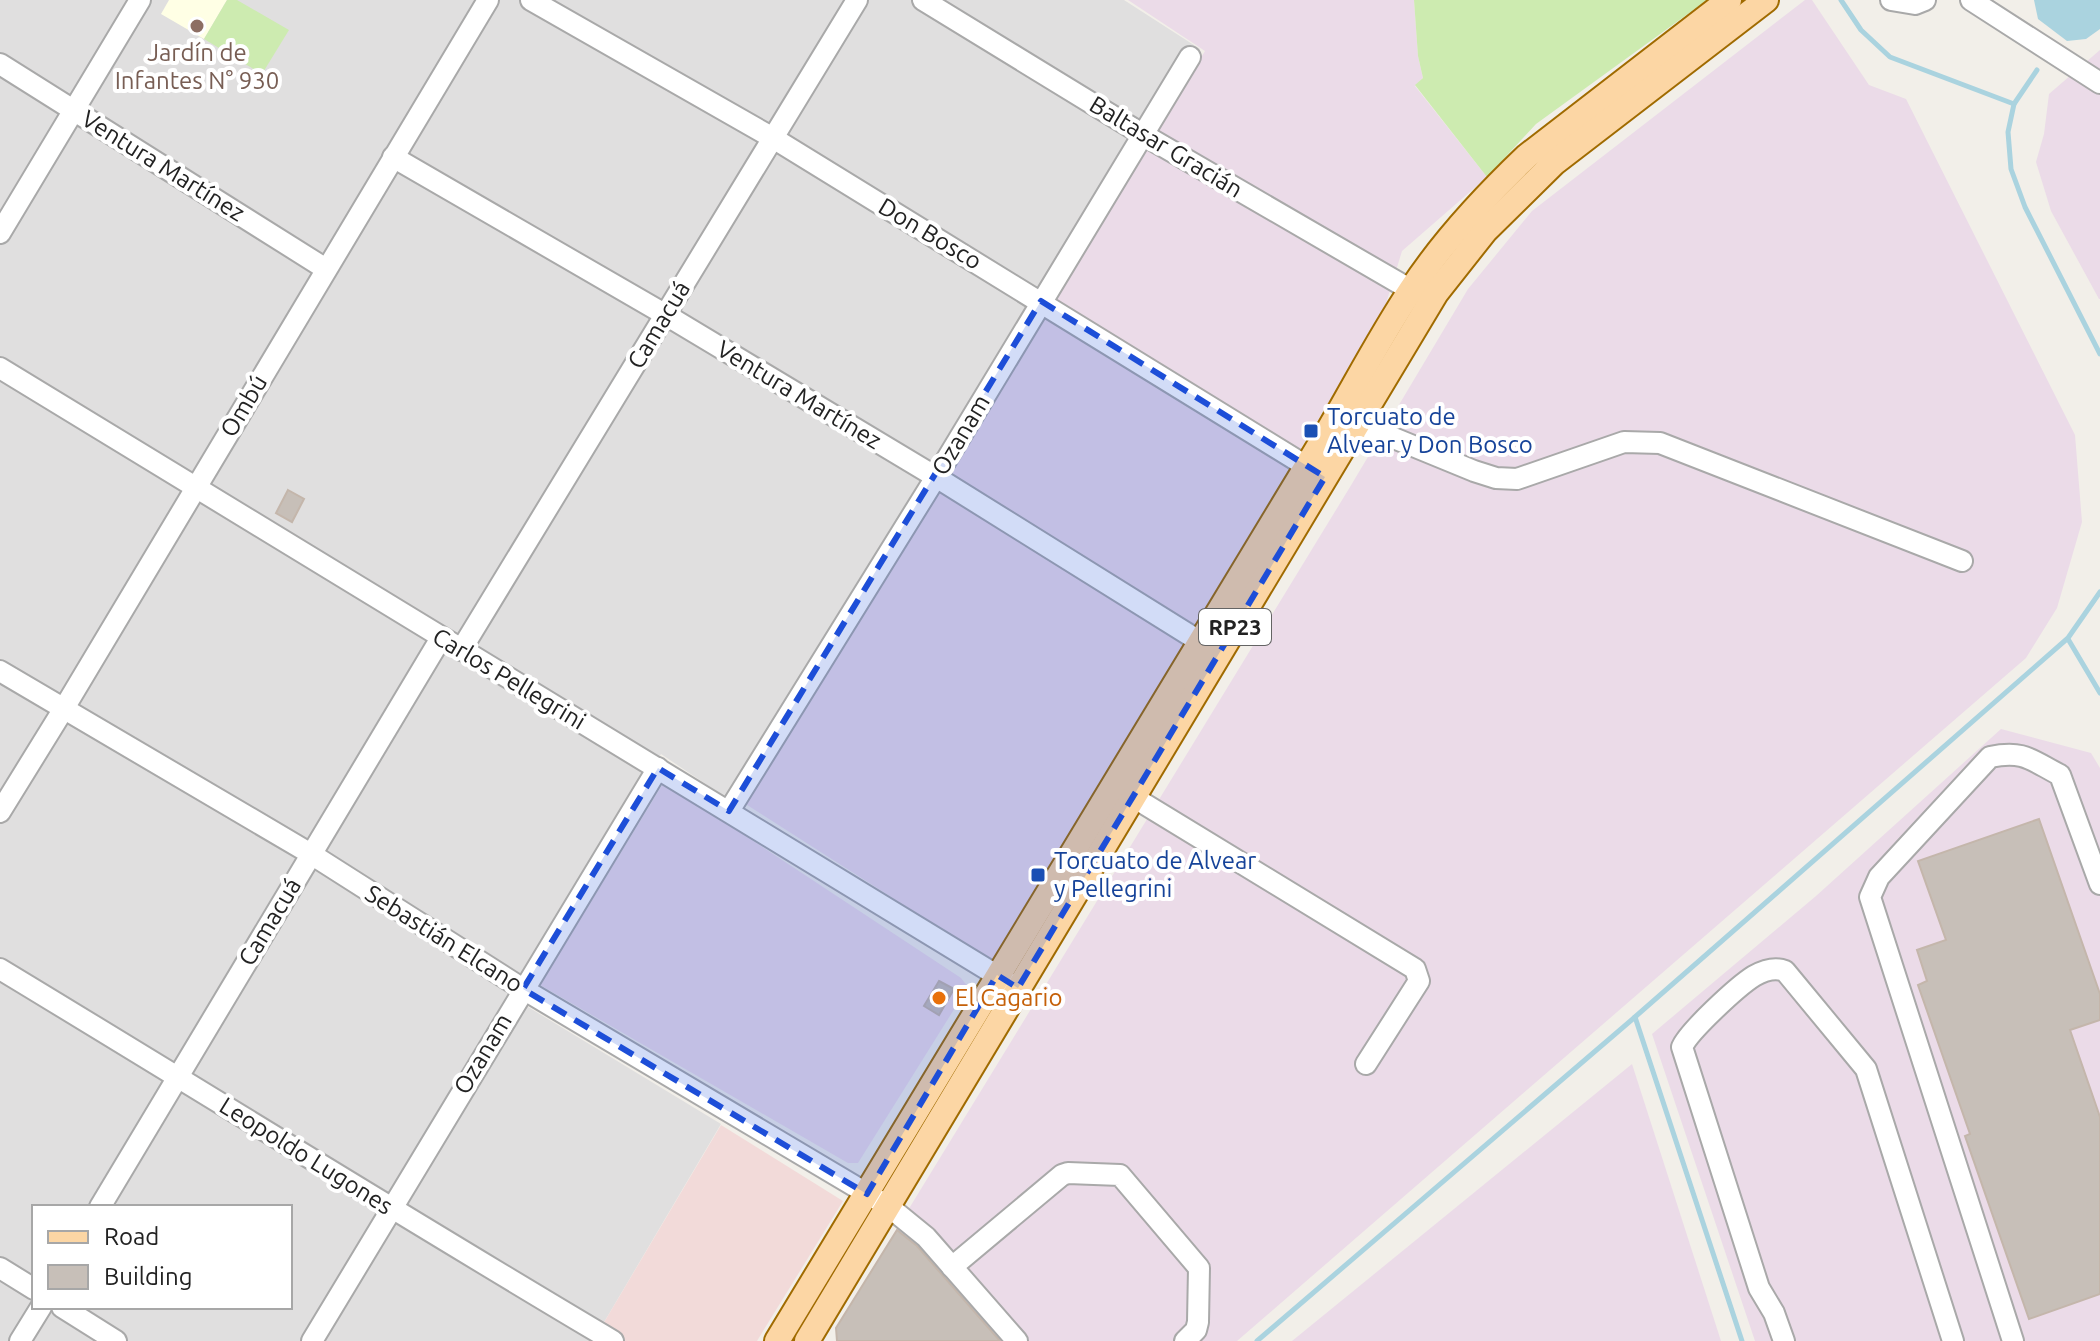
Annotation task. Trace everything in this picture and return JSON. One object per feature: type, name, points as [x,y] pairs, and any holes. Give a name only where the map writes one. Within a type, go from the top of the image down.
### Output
[{"type":"main road","name":"RP23","points":[[807,1341],[1133,797],[1316,472],[1411,290],[1470,215],[1527,156],[1729,0]]},
{"type":"main road","name":"RP23","points":[[777,1341],[1199,641],[1316,472],[1357,423],[1422,313],[1453,270],[1507,208],[1570,149],[1766,0]]},
{"type":"street","points":[[0,233],[140,0]]},
{"type":"street","name":"Ombú","points":[[0,812],[488,0]]},
{"type":"street","name":"Don Bosco","points":[[531,0],[773,138],[1316,472]]},
{"type":"street","name":"Camacuá","points":[[461,650],[857,0]]},
{"type":"street","name":"Baltasar Gracián","points":[[923,0],[1142,134],[1411,290]]},
{"type":"street","points":[[1891,0],[1915,4],[1925,0]]},
{"type":"street","points":[[1971,0],[2100,83]]},
{"type":"street","name":"Ozanam","points":[[729,811],[1190,57]]},
{"type":"street","name":"Ventura Martínez","points":[[0,64],[326,269]]},
{"type":"street","name":"Ventura Martínez","points":[[393,157],[666,315],[936,477],[1199,641]]},
{"type":"street","name":"Carlos Pellegrini","points":[[0,368],[1018,988]]},
{"type":"street","points":[[1357,423],[1496,478],[1533,476],[1624,442],[1660,443],[1962,561]]},
{"type":"street","name":"Camacuá","points":[[101,1205],[441,638]]},
{"type":"street","name":"Sebastián Elcano","points":[[0,671],[311,854],[523,989],[888,1206],[917,1228],[1017,1341]]},
{"type":"street","points":[[2013,1341],[1870,897],[1879,877],[1990,757],[2010,753],[2020,754],[2060,775],[2100,884]]},
{"type":"street","name":"Ozanam","points":[[312,1341],[658,768]]},
{"type":"street","points":[[1133,797],[1415,969],[1419,981],[1366,1064]]},
{"type":"street","name":"Leopoldo Lugones","points":[[0,969],[390,1209],[613,1341]]},
{"type":"street","points":[[1784,1341],[1774,1313],[1759,1288],[1682,1047],[1696,1028],[1753,977],[1779,969],[1785,971],[1866,1069],[1953,1341]]},
{"type":"street","points":[[952,1267],[1062,1175],[1120,1175],[1199,1268],[1196,1330],[1185,1341]]},
{"type":"street","points":[[0,1268],[32,1288]]},
{"type":"street","points":[[20,1341],[40,1309]]},
{"type":"street","points":[[65,1309],[116,1341]]},
{"type":"highlighted area","points":[[1041,301],[1325,477],[1018,988],[997,975],[867,1194],[523,989],[658,768],[729,811]]},
{"type":"shaded area","points":[[0,0],[1124,0],[1200,49],[725,797],[661,754],[510,996],[721,1124],[593,1341],[0,1341]]},
{"type":"shaded area","name":"Jardín de Infantes N° 930","points":[[169,0],[227,0],[204,39],[161,14]]},
{"type":"shaded area","points":[[1128,0],[1414,0],[1418,56],[1423,78],[1415,86],[1487,177],[1402,251],[1384,310],[993,962],[744,803],[1205,51]]},
{"type":"shaded area","points":[[1805,0],[1812,0],[1869,85],[1906,99],[2075,435],[2082,522],[2057,608],[2026,658],[1237,1341],[837,1341],[836,1328],[1468,289],[1532,211]]},
{"type":"shaded area","points":[[2100,50],[2099,299],[2051,211],[2036,162],[2044,134],[2049,94]]},
{"type":"shaded area","points":[[2001,729],[2091,753],[2100,768],[2100,1341],[1755,1341],[1652,1034],[1816,896]]},
{"type":"shaded area","points":[[664,782],[961,978],[968,987],[858,1163],[848,1163],[540,985]]},
{"type":"shaded area","points":[[1632,1064],[1721,1341],[1292,1341]]},
{"type":"shaded area","points":[[721,1125],[843,1201],[757,1341],[593,1341]]},
{"type":"green space","points":[[227,0],[237,0],[289,30],[262,74],[204,39]]},
{"type":"green space","points":[[1414,0],[1707,0],[1536,124],[1487,177],[1415,85],[1423,78],[1418,56]]},
{"type":"water","points":[[2034,0],[2100,0],[2100,29],[2086,39],[2067,41],[2038,19]]},
{"type":"building","points":[[288,490],[304,499],[292,522],[276,513]]},
{"type":"building","points":[[2039,819],[2100,994],[2100,1020],[2070,1030],[2100,1117],[2100,1294],[2029,1319],[1965,1136],[1970,1134],[1918,985],[1927,981],[1917,950],[1946,940],[1918,861]]},
{"type":"building","name":"El Cagario","points":[[939,981],[954,989],[939,1015],[924,1006]]},
{"type":"building","points":[[897,1230],[917,1246],[1000,1341],[837,1341],[836,1328]]},
{"type":"waterway","points":[[1841,0],[1861,30],[1890,57],[2014,104]]},
{"type":"waterway","points":[[2037,70],[2014,104],[2008,132],[2011,169],[2025,207],[2100,354]]},
{"type":"waterway","points":[[1257,1341],[1635,1017],[2068,638],[2100,592]]},
{"type":"waterway","points":[[2068,639],[2100,693]]},
{"type":"waterway","points":[[1635,1017],[1742,1341]]},
{"type":"place","name":"Jardín de Infantes N° 930","points":[[197,26]]},
{"type":"place","name":"Torcuato de Alvear y Don Bosco","points":[[1311,431]]},
{"type":"place","name":"Torcuato de Alvear y Pellegrini","points":[[1038,875]]},
{"type":"place","name":"El Cagario","points":[[939,998]]}]
